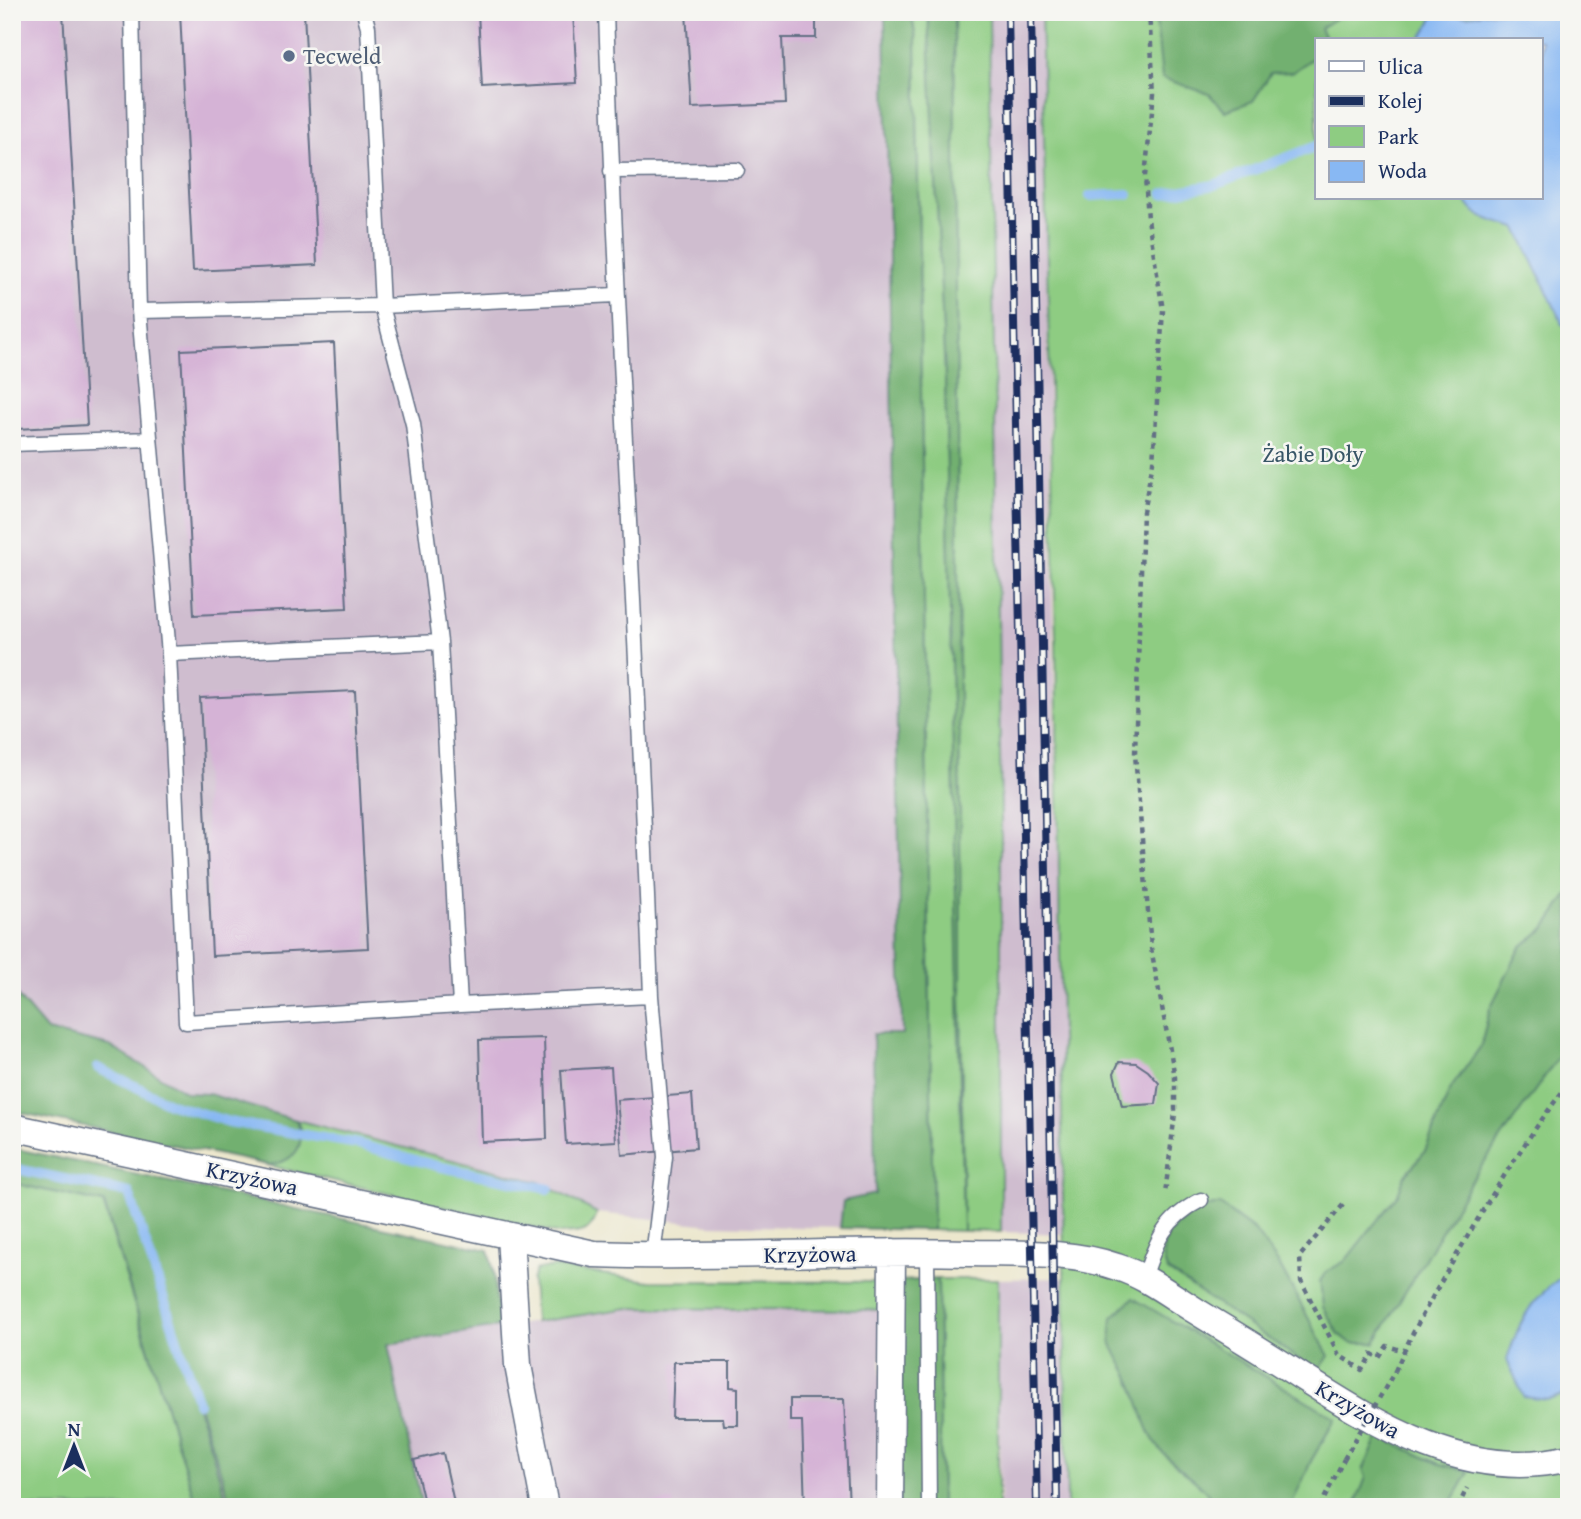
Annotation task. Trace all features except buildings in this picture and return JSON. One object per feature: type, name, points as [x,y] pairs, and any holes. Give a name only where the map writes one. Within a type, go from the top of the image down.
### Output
[{"type":"street","name":"Krzyżowa","points":[[12,1127],[594,1254],[653,1256],[926,1251],[1077,1258],[1119,1268],[1144,1278],[1338,1402],[1397,1433],[1440,1451],[1479,1462],[1527,1464],[1569,1458]]},
{"type":"street","points":[[510,1236],[518,1365],[545,1507]]},
{"type":"street","points":[[890,1507],[892,1252]]},
{"type":"lane","points":[[132,12],[139,311],[169,654],[186,1022],[460,1004],[651,996]]},
{"type":"lane","points":[[364,12],[368,27],[382,306],[412,424],[440,642],[460,1004]]},
{"type":"lane","points":[[606,12],[616,295],[642,755],[651,996],[665,1157],[653,1256]]},
{"type":"lane","points":[[611,171],[737,170]]},
{"type":"lane","points":[[139,311],[382,306],[616,295]]},
{"type":"lane","points":[[12,444],[150,439]]},
{"type":"lane","points":[[169,654],[440,642]]},
{"type":"lane","points":[[1144,1278],[1155,1247],[1168,1222],[1182,1210],[1201,1200]]},
{"type":"lane","points":[[926,1251],[929,1507]]},
{"type":"path","points":[[1149,12],[1154,93],[1145,176],[1148,219],[1163,310],[1153,462],[1141,539],[1135,754],[1151,948],[1175,1077],[1170,1153],[1155,1247]]},
{"type":"path","points":[[1320,1507],[1500,1178],[1528,1134],[1569,1083]]},
{"type":"path","points":[[1343,1205],[1300,1256],[1301,1281],[1339,1355],[1362,1370],[1372,1354],[1379,1358],[1387,1346],[1404,1351]]},
{"type":"shaded area","points":[[12,12],[885,12],[902,1034],[873,1035],[875,1194],[843,1202],[840,1228],[711,1225],[597,1213],[539,1182],[328,1129],[209,1094],[187,1093],[110,1046],[47,1031],[12,990]]},
{"type":"shaded area","points":[[989,12],[1041,12],[1065,1234],[1001,1232],[1001,818]]},
{"type":"shaded area","points":[[1065,1278],[1066,1507],[1000,1507],[998,1279]]},
{"type":"shaded area","points":[[629,1308],[881,1310],[880,1507],[422,1507],[388,1344]]},
{"type":"green space","points":[[885,12],[911,12],[916,39],[933,1230],[840,1228],[843,1201],[875,1194],[873,1034],[902,1034]]},
{"type":"green space","points":[[911,12],[928,12],[929,22],[945,376],[962,1152],[954,12],[989,12],[1001,818],[1001,1232],[933,1230],[916,39]]},
{"type":"green space","points":[[928,12],[954,12],[963,1231],[945,376]]},
{"type":"green space","name":"Żabie Doły","points":[[1041,12],[1569,12],[1569,1507],[1067,1507],[1056,641]]},
{"type":"green space","points":[[1155,12],[1346,12],[1320,28],[1325,38],[1315,38],[1315,56],[1293,72],[1271,73],[1253,101],[1225,111],[1209,94],[1162,78]]},
{"type":"green space","points":[[1569,893],[1569,1042],[1473,1178],[1375,1343],[1351,1343],[1338,1333],[1323,1307],[1320,1281],[1326,1272],[1345,1261],[1398,1194],[1404,1177],[1425,1151],[1451,1088],[1481,1046],[1490,1008],[1521,947],[1545,928]]},
{"type":"green space","points":[[12,990],[47,1031],[110,1046],[187,1093],[209,1094],[296,1120],[300,1137],[297,1151],[286,1160],[269,1165],[12,1111]]},
{"type":"green space","points":[[296,1120],[539,1182],[597,1213],[595,1220],[584,1231],[560,1234],[254,1162],[269,1165],[300,1128]]},
{"type":"green space","points":[[12,1148],[489,1250],[499,1327],[388,1344],[422,1507],[232,1507],[156,1273],[229,1507],[197,1507],[104,1203],[12,1183]]},
{"type":"green space","points":[[12,1183],[103,1203],[197,1507],[12,1507]]},
{"type":"green space","points":[[1213,1205],[1220,1205],[1255,1231],[1280,1266],[1329,1356],[1318,1372],[1168,1271],[1164,1259],[1167,1237],[1182,1221]]},
{"type":"green space","points":[[554,1267],[650,1281],[881,1282],[881,1310],[629,1308],[535,1322],[532,1280],[536,1270]]},
{"type":"green space","points":[[938,1279],[998,1279],[998,1507],[941,1507]]},
{"type":"green space","points":[[938,1279],[941,1507],[899,1507],[900,1281]]},
{"type":"green space","points":[[1133,1298],[1336,1418],[1311,1461],[1291,1507],[1216,1507],[1200,1486],[1159,1448],[1111,1341],[1112,1317]]},
{"type":"green space","points":[[1379,1436],[1437,1463],[1469,1472],[1449,1507],[1355,1507],[1366,1477],[1363,1470]]},
{"type":"water","points":[[1489,12],[1569,12],[1569,327],[1563,325],[1517,228],[1479,215],[1466,200],[1542,200],[1542,38],[1421,38],[1436,13],[1467,16]]},
{"type":"water","points":[[1569,1271],[1569,1393],[1549,1400],[1524,1397],[1507,1360],[1512,1344],[1523,1319],[1536,1300]]},
{"type":"waterway","points":[[1163,194],[1214,185],[1315,147]]},
{"type":"waterway","points":[[1090,196],[1128,194]]},
{"type":"waterway","points":[[98,1068],[171,1104],[229,1122],[358,1144],[437,1166],[549,1189]]},
{"type":"waterway","points":[[12,1168],[129,1193],[198,1403]]},
{"type":"railway","points":[[1008,12],[1037,1507]]},
{"type":"railway","points":[[1031,12],[1057,1507]]},
{"type":"place","name":"Tecweld","points":[[289,56]]}]
